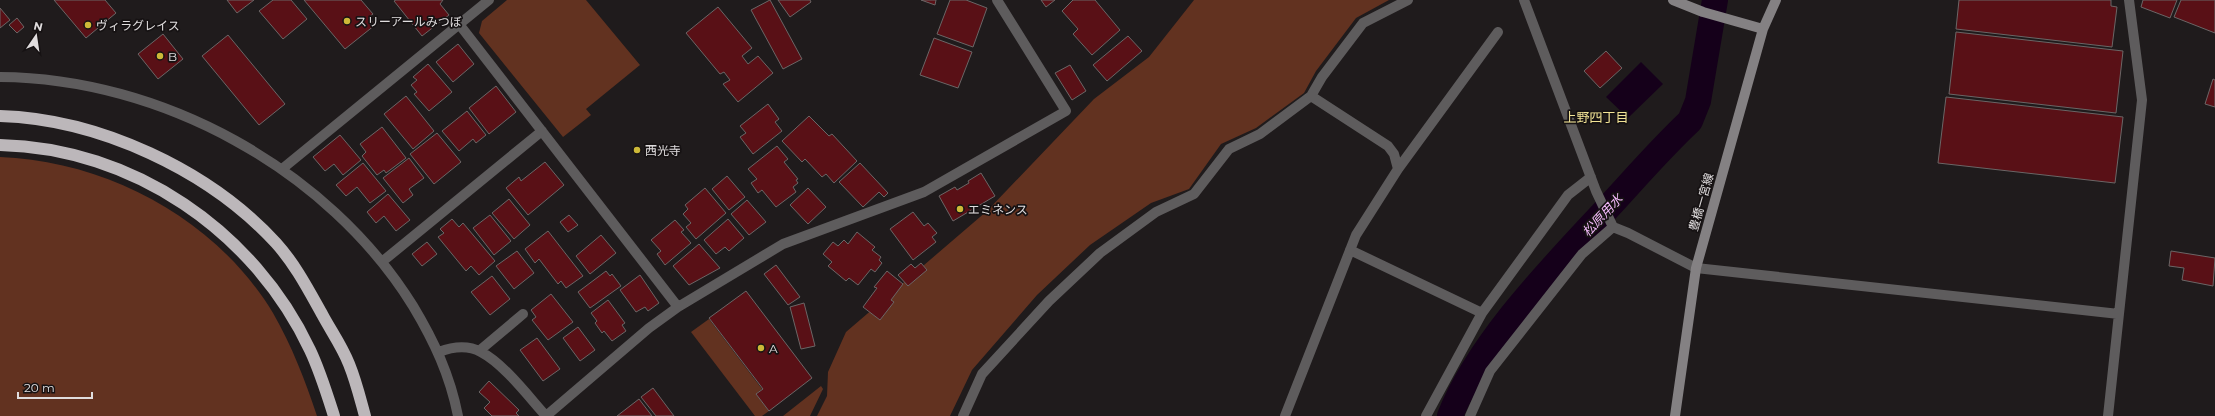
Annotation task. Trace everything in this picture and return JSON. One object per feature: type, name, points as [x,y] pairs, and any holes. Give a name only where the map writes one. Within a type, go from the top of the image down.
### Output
[{"type":"highway","points":[[0,116],[47,120],[122,141],[194,177],[239,207],[276,244],[308,288],[349,363],[365,416]]},
{"type":"highway","points":[[0,145],[40,148],[100,162],[158,187],[204,217],[240,250],[286,308],[310,350],[334,416]]},
{"type":"main road","points":[[1673,0],[1704,12],[1763,29]]},
{"type":"main road","name":"豊橋一宮線","points":[[1675,416],[1696,268],[1763,29],[1776,0]]},
{"type":"street","points":[[282,169],[489,0]]},
{"type":"street","points":[[439,352],[452,346],[480,351],[495,362],[546,416],[649,328],[678,307],[783,244],[924,192],[1066,111],[997,0]]},
{"type":"street","points":[[963,416],[982,374],[1050,301],[1100,253],[1156,212],[1194,194],[1229,149],[1260,134],[1311,96],[1322,77],[1363,23],[1408,0]]},
{"type":"street","points":[[1524,0],[1605,214],[1613,227],[1628,232],[1696,268],[2119,314]]},
{"type":"street","points":[[2108,416],[2142,100],[2129,0]]},
{"type":"street","points":[[459,24],[678,307]]},
{"type":"street","points":[[1286,416],[1356,235],[1398,169],[1498,32]]},
{"type":"street","points":[[0,78],[66,83],[107,91],[156,106],[245,145],[305,185],[342,219],[383,261],[397,281],[439,352],[458,416]]},
{"type":"street","points":[[1311,96],[1388,146],[1394,154],[1398,169]]},
{"type":"street","points":[[383,261],[542,131]]},
{"type":"street","points":[[1426,416],[1482,313],[1568,195],[1591,177]]},
{"type":"street","points":[[1470,416],[1490,371],[1582,254],[1613,227]]},
{"type":"street","points":[[1350,250],[1482,313]]},
{"type":"street","points":[[480,351],[523,314]]},
{"type":"shaded area","points":[[507,0],[586,0],[640,65],[586,109],[591,115],[563,137],[479,33],[482,21]]},
{"type":"shaded area","points":[[1194,0],[1389,0],[1356,18],[1316,71],[1304,93],[1256,128],[1221,144],[1189,189],[1151,203],[1090,245],[1037,295],[972,370],[950,416],[817,416],[827,396],[828,372],[846,332],[987,211],[1094,99],[1149,57]]},
{"type":"shaded area","points":[[1641,62],[1663,84],[1628,118],[1606,97]]},
{"type":"shaded area","points":[[0,157],[40,161],[80,170],[119,184],[156,202],[190,224],[222,250],[250,280],[273,313],[298,363],[317,416],[0,416]]},
{"type":"shaded area","points":[[709,319],[762,389],[756,394],[769,411],[762,416],[755,416],[691,332]]},
{"type":"shaded area","points":[[821,386],[823,389],[810,416],[783,416]]},
{"type":"building","name":"ヴィラグレイス","points":[[54,0],[105,0],[116,13],[86,38]]},
{"type":"building","points":[[227,0],[254,0],[237,13]]},
{"type":"building","points":[[273,0],[291,0],[307,19],[283,39],[259,11]]},
{"type":"building","name":"スリーアールみつぼ","points":[[304,0],[361,0],[373,14],[369,17],[375,25],[345,49]]},
{"type":"building","points":[[443,0],[440,4],[449,15],[422,36],[394,1]]},
{"type":"building","points":[[770,0],[802,59],[783,69],[751,10]]},
{"type":"building","points":[[778,0],[810,0],[811,2],[790,17]]},
{"type":"building","points":[[921,0],[936,0],[935,5]]},
{"type":"building","points":[[950,0],[966,0],[987,8],[973,47],[937,34]]},
{"type":"building","points":[[1041,0],[1055,0],[1046,7]]},
{"type":"building","points":[[1073,0],[1095,0],[1120,30],[1092,55],[1073,34],[1078,29],[1062,11]]},
{"type":"building","points":[[1959,0],[2111,0],[2111,6],[2117,7],[2112,47],[1956,29]]},
{"type":"building","points":[[2143,0],[2177,0],[2170,18],[2141,7]]},
{"type":"building","points":[[2181,0],[2215,0],[2215,33],[2174,17]]},
{"type":"building","points":[[718,7],[752,48],[742,56],[748,64],[758,56],[773,73],[738,102],[723,84],[730,80],[724,72],[720,74],[686,33]]},
{"type":"building","points":[[0,8],[10,20],[0,28]]},
{"type":"building","points":[[17,18],[24,27],[17,33],[9,25]]},
{"type":"building","points":[[1956,32],[2123,51],[2116,113],[1949,94]]},
{"type":"building","name":"B","points":[[163,34],[183,59],[158,79],[138,54]]},
{"type":"building","points":[[228,35],[285,104],[259,125],[202,56]]},
{"type":"building","points":[[1128,36],[1142,51],[1107,81],[1093,65]]},
{"type":"building","points":[[934,38],[972,52],[958,88],[920,75]]},
{"type":"building","points":[[458,44],[474,64],[453,82],[436,62]]},
{"type":"building","points":[[1606,51],[1622,68],[1600,88],[1584,71]]},
{"type":"building","points":[[428,64],[452,92],[429,111],[414,94],[417,92],[411,85],[417,80],[413,77]]},
{"type":"building","points":[[1070,65],[1086,91],[1072,100],[1055,73]]},
{"type":"building","points":[[2213,79],[2215,80],[2215,107],[2205,104]]},
{"type":"building","points":[[496,86],[516,112],[489,134],[469,108]]},
{"type":"building","points":[[406,96],[434,131],[413,149],[384,114]]},
{"type":"building","points":[[1946,97],[2123,117],[2115,183],[1938,163]]},
{"type":"building","points":[[768,104],[779,119],[775,122],[782,131],[753,154],[740,137],[746,133],[740,126]]},
{"type":"building","points":[[467,111],[486,135],[476,143],[473,139],[459,151],[442,131]]},
{"type":"building","points":[[809,116],[829,136],[832,134],[857,161],[834,183],[826,174],[822,177],[805,159],[802,162],[782,141]]},
{"type":"building","points":[[382,127],[406,158],[386,173],[384,170],[377,175],[362,156],[366,152],[360,144]]},
{"type":"building","points":[[437,133],[461,162],[434,184],[410,154]]},
{"type":"building","points":[[340,135],[361,160],[343,175],[334,164],[325,171],[313,157]]},
{"type":"building","points":[[777,146],[788,159],[784,162],[798,179],[796,180],[798,183],[793,187],[796,192],[776,207],[762,190],[758,193],[751,183],[757,179],[748,169]]},
{"type":"building","points":[[409,158],[424,178],[409,189],[413,195],[403,203],[383,178]]},
{"type":"building","points":[[545,162],[564,185],[528,215],[506,188],[519,177],[521,181]]},
{"type":"building","points":[[363,163],[386,191],[370,203],[357,187],[346,196],[336,185]]},
{"type":"building","points":[[860,163],[888,193],[884,197],[879,192],[863,207],[839,182]]},
{"type":"building","name":"エミネンス","points":[[981,173],[995,196],[953,221],[939,196],[955,187],[957,190],[969,183],[968,181]]},
{"type":"building","points":[[727,176],[745,197],[729,210],[712,189]]},
{"type":"building","points":[[705,188],[726,213],[696,239],[686,227],[691,223],[683,214],[688,209],[685,205]]},
{"type":"building","points":[[808,188],[826,207],[808,224],[790,205]]},
{"type":"building","points":[[388,194],[410,220],[396,231],[384,216],[376,223],[367,212]]},
{"type":"building","points":[[509,199],[530,225],[514,239],[492,213]]},
{"type":"building","points":[[747,200],[766,222],[749,235],[731,214]]},
{"type":"building","points":[[913,212],[924,226],[928,223],[937,233],[932,237],[936,242],[913,260],[890,229]]},
{"type":"building","points":[[490,215],[511,241],[494,255],[473,228]]},
{"type":"building","points":[[569,215],[578,225],[568,232],[560,222]]},
{"type":"building","points":[[452,219],[459,227],[463,223],[495,261],[479,275],[471,266],[466,271],[438,237],[444,233],[440,229]]},
{"type":"building","points":[[728,219],[744,238],[729,251],[725,247],[716,254],[704,240]]},
{"type":"building","points":[[675,220],[684,230],[681,232],[691,243],[665,265],[657,254],[661,251],[651,240]]},
{"type":"building","points":[[548,231],[583,276],[566,288],[561,281],[558,284],[539,259],[535,263],[525,249]]},
{"type":"building","points":[[857,232],[875,247],[872,250],[881,257],[879,260],[882,263],[875,272],[871,269],[858,285],[849,278],[846,281],[828,266],[832,262],[823,254],[833,242],[838,246],[844,240],[848,244]]},
{"type":"building","points":[[601,235],[616,253],[590,274],[576,256]]},
{"type":"building","points":[[427,242],[437,254],[422,266],[412,254]]},
{"type":"building","points":[[699,244],[720,268],[689,285],[673,266]]},
{"type":"building","points":[[517,251],[534,273],[514,289],[496,266]]},
{"type":"building","points":[[2171,251],[2215,258],[2213,286],[2182,280],[2184,268],[2169,266]]},
{"type":"building","points":[[921,263],[927,270],[908,286],[898,275],[911,264],[915,268]]},
{"type":"building","points":[[776,265],[800,297],[788,305],[764,274]]},
{"type":"building","points":[[606,271],[610,276],[612,274],[621,286],[590,308],[578,292]]},
{"type":"building","points":[[887,271],[903,284],[891,300],[894,302],[880,320],[863,307],[877,288],[874,287]]},
{"type":"building","points":[[640,275],[659,303],[648,311],[645,307],[636,312],[620,290]]},
{"type":"building","points":[[492,276],[510,299],[490,315],[471,292]]},
{"type":"building","name":"A","points":[[746,291],[812,378],[769,411],[756,394],[763,389],[709,318]]},
{"type":"building","points":[[551,294],[573,322],[548,340],[532,320],[536,317],[531,310]]},
{"type":"building","points":[[608,300],[625,323],[622,325],[626,331],[612,341],[604,331],[602,333],[595,323],[597,321],[591,313]]},
{"type":"building","points":[[804,303],[815,346],[801,349],[790,307]]},
{"type":"building","points":[[578,327],[595,350],[580,361],[563,338]]},
{"type":"building","points":[[537,338],[560,369],[543,381],[520,350]]},
{"type":"building","points":[[489,381],[519,410],[516,413],[519,416],[492,416],[484,408],[490,402],[479,392]]},
{"type":"building","points":[[653,388],[674,416],[656,416],[641,397]]},
{"type":"building","points":[[639,399],[652,416],[617,416]]},
{"type":"waterway","name":"松原用水","points":[[1450,416],[1463,389],[1479,362],[1517,309],[1560,259],[1656,155],[1690,121],[1698,101],[1715,0]]},
{"type":"place","name":"スリーアールみつぼ","points":[[347,21]]},
{"type":"place","name":"ヴィラグレイス","points":[[88,25]]},
{"type":"place","name":"B","points":[[160,56]]},
{"type":"place","name":"西光寺","points":[[637,150]]},
{"type":"place","name":"エミネンス","points":[[960,209]]},
{"type":"place","name":"A","points":[[761,348]]},
{"type":"district","name":"上野四丁目","points":[[1596,117]]}]
